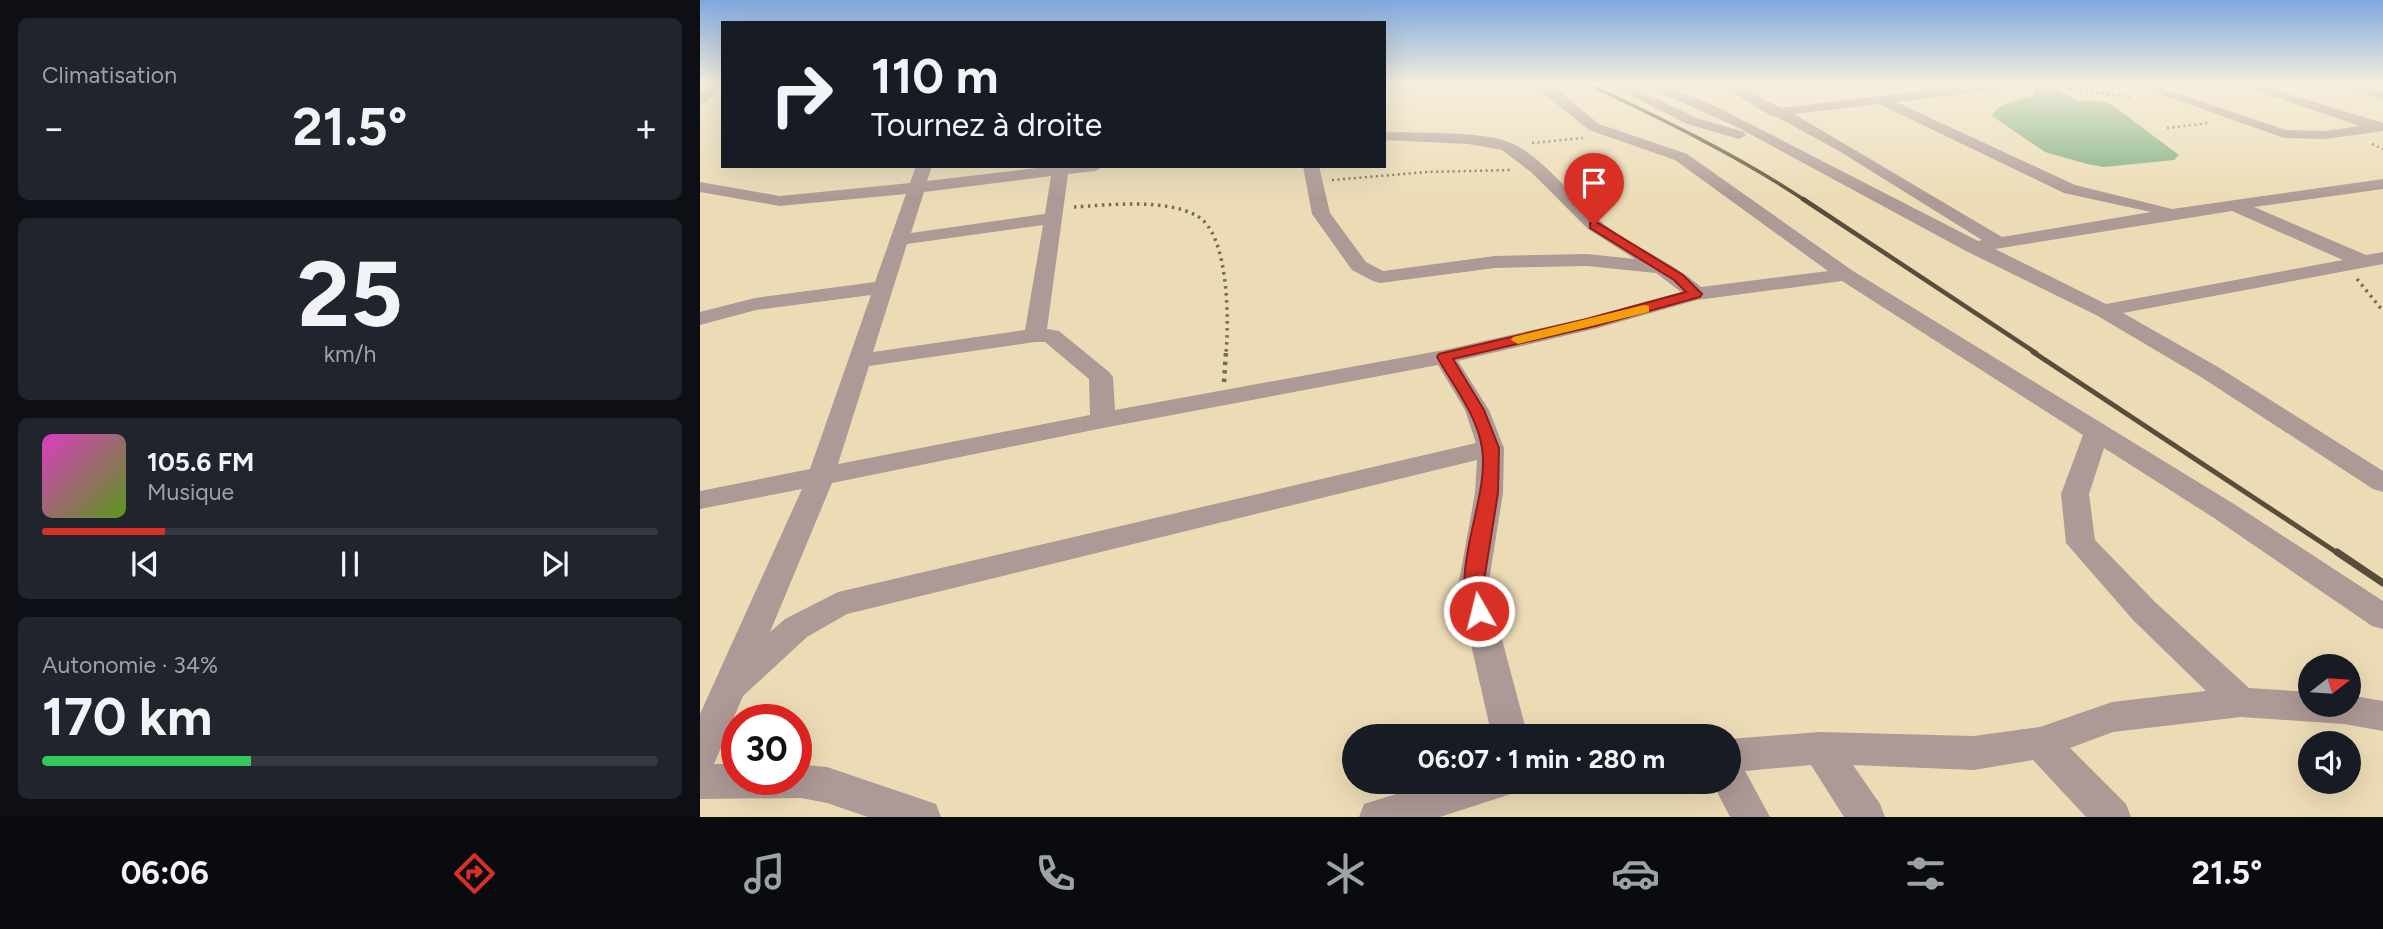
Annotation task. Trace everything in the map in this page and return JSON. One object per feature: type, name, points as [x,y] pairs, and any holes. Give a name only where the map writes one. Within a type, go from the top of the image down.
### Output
[{"type":"street","points":[[1587,122],[1614,135],[1661,148],[1681,157],[1846,275],[2224,511],[2383,617]]},
{"type":"street","points":[[1696,122],[1786,146]]},
{"type":"street","points":[[1738,122],[1973,247],[2103,311],[2242,392],[2383,483]]},
{"type":"street","points":[[1744,125],[1752,122]]},
{"type":"street","points":[[1797,122],[1998,243]]},
{"type":"street","points":[[1928,122],[2070,189],[2178,213]]},
{"type":"street","points":[[2244,122],[2284,134],[2325,135],[2382,127]]},
{"type":"street","points":[[1386,136],[1468,140],[1507,146],[1537,169],[1594,225],[1678,278],[1696,294]]},
{"type":"street","points":[[700,187],[779,201],[921,177],[1060,169],[1035,335]]},
{"type":"street","points":[[1312,174],[1315,200],[1321,214],[1350,256],[1367,272],[1380,277],[1495,262],[1587,260],[1661,268]]},
{"type":"street","points":[[700,755],[821,476],[921,177]]},
{"type":"street","points":[[1973,247],[2178,213],[2383,184]]},
{"type":"street","points":[[2235,206],[2383,270]]},
{"type":"street","points":[[900,240],[1055,214]]},
{"type":"street","points":[[2103,311],[2364,261]]},
{"type":"street","points":[[700,500],[1103,420],[1444,357],[1590,323],[1696,294],[1846,275]]},
{"type":"street","points":[[700,319],[755,304],[884,287]]},
{"type":"street","points":[[859,361],[1035,335],[1051,336],[1101,377],[1103,420]]},
{"type":"street","points":[[1444,357],[1476,410],[1491,448],[1489,493],[1473,587],[1507,724]]},
{"type":"street","points":[[2098,432],[2076,494],[2081,543],[2144,611],[2241,702]]},
{"type":"street","points":[[727,689],[796,628],[838,604],[1491,448]]},
{"type":"street","points":[[1741,755],[1820,748],[1973,753],[2040,743],[2112,717],[2241,702],[2344,709],[2383,716]]},
{"type":"street","points":[[2040,743],[2112,817]]},
{"type":"street","points":[[1820,748],[1866,817]]},
{"type":"street","points":[[700,782],[801,781],[827,785],[922,817]]},
{"type":"street","points":[[1378,817],[1458,794]]},
{"type":"street","points":[[1738,794],[1751,817]]},
{"type":"path","points":[[1507,146],[1614,135]]},
{"type":"path","points":[[1312,174],[1537,169]]},
{"type":"path","points":[[1055,214],[1117,204],[1161,207],[1198,216],[1210,226],[1223,273],[1228,321],[1222,398]]},
{"type":"path","points":[[2364,261],[2383,311]]},
{"type":"green space","points":[[2001,122],[2135,122],[2179,155],[2174,160],[2104,167],[2045,152]]},
{"type":"railway","points":[[1667,122],[1726,153],[1806,201]]},
{"type":"railway","points":[[1803,199],[2036,353]]},
{"type":"railway","points":[[2033,352],[2339,554]]},
{"type":"railway","points":[[2337,552],[2383,583]]},
{"type":"slow traffic","points":[[1518,340],[1644,309]]},
{"type":"route","points":[[1479,611],[1473,587],[1489,493],[1491,448],[1476,410],[1444,357],[1590,323],[1696,294],[1678,278],[1594,225]]}]
